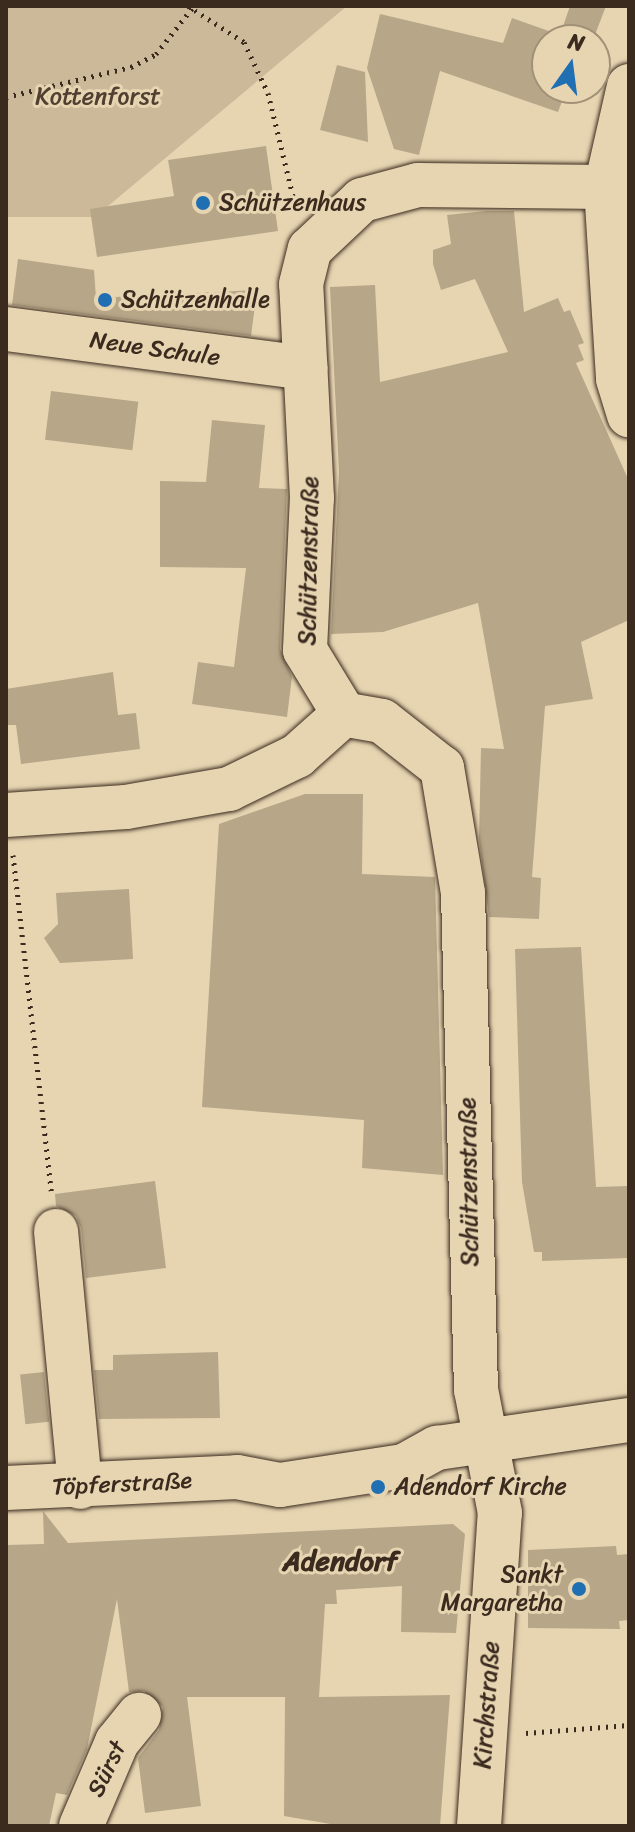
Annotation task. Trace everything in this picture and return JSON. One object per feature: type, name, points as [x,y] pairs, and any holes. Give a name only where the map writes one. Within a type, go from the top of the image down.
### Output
[{"type":"street","points":[[629,86],[606,187],[618,379],[629,415]]},
{"type":"street","points":[[310,249],[362,200],[418,185],[606,187]]},
{"type":"street","name":"Schützenstraße","points":[[310,249],[301,284],[312,498],[305,650],[344,714],[382,721],[420,744],[442,768],[452,803],[465,937],[475,1376],[486,1441]]},
{"type":"street","name":"Neue Schule","points":[[6,329],[305,368]]},
{"type":"street","points":[[7,814],[126,807],[229,789],[297,756],[344,714]]},
{"type":"street","points":[[56,1231],[80,1487]]},
{"type":"street","name":"Töpferstraße","points":[[6,1488],[80,1487],[237,1477],[260,1458],[285,1453],[399,1438],[437,1448],[629,1420]]},
{"type":"street","name":"Kirchstraße","points":[[479,1826],[500,1513],[486,1441]]},
{"type":"street","name":"Sürst","points":[[81,1826],[117,1742],[139,1715]]},
{"type":"path","points":[[6,97],[131,67],[166,44],[191,7],[244,42],[268,93],[310,249]]},
{"type":"path","points":[[7,814],[56,1231]]},
{"type":"path","points":[[538,1734],[629,1725]]},
{"type":"green space","name":"Kottenforst","points":[[6,6],[347,6],[95,217],[6,217]]},
{"type":"building","points":[[570,6],[606,6],[599,24],[564,24]]},
{"type":"building","points":[[380,14],[503,43],[512,18],[531,25],[531,103],[440,71],[419,155],[394,149],[367,68]]},
{"type":"building","points":[[337,65],[365,72],[368,142],[320,130]]},
{"type":"building","points":[[535,104],[561,104],[558,112]]},
{"type":"building","name":"Schützenhaus","points":[[266,146],[278,231],[97,257],[90,209],[174,196],[168,160]]},
{"type":"building","points":[[514,211],[524,312],[558,298],[564,312],[570,310],[584,343],[578,345],[584,360],[576,363],[629,481],[629,620],[581,642],[593,699],[545,706],[532,877],[541,878],[539,919],[489,917],[479,838],[481,748],[504,749],[478,603],[383,632],[331,634],[339,472],[330,287],[375,285],[380,382],[508,352],[475,279],[441,290],[433,264],[433,250],[451,244],[447,215]]},
{"type":"building","name":"Schützenhalle","points":[[18,259],[94,270],[96,298],[257,290],[251,336],[12,305]]},
{"type":"building","points":[[51,391],[138,402],[132,450],[45,440]]},
{"type":"building","points":[[212,420],[265,425],[259,488],[287,489],[280,649],[292,677],[287,717],[192,704],[198,662],[234,667],[246,568],[160,567],[160,481],[206,482]]},
{"type":"building","points":[[113,672],[118,715],[136,713],[140,749],[21,764],[16,725],[6,725],[6,689]]},
{"type":"building","points":[[305,794],[363,794],[362,874],[435,877],[443,1175],[362,1168],[364,1120],[202,1107],[219,824]]},
{"type":"building","points":[[129,889],[133,959],[60,963],[44,938],[58,924],[56,893]]},
{"type":"building","points":[[581,947],[596,1187],[628,1186],[629,1258],[542,1261],[542,1252],[534,1252],[522,1182],[515,949]]},
{"type":"building","points":[[155,1181],[166,1268],[86,1278],[81,1228],[76,1216],[56,1206],[55,1194]]},
{"type":"building","points":[[218,1352],[220,1418],[99,1419],[94,1370],[113,1370],[113,1355]]},
{"type":"building","points":[[44,1372],[49,1422],[25,1424],[20,1375]]},
{"type":"building","points":[[43,1511],[68,1543],[453,1524],[465,1534],[456,1633],[401,1632],[402,1586],[336,1590],[337,1604],[325,1604],[319,1697],[450,1695],[440,1826],[342,1826],[284,1816],[285,1697],[187,1697],[201,1806],[145,1813],[138,1758],[159,1730],[163,1707],[144,1691],[129,1692],[117,1599],[87,1749],[67,1795],[56,1793],[49,1826],[6,1826],[6,1545],[44,1544]]},
{"type":"building","name":"Sankt Margaretha","points":[[616,1546],[617,1555],[629,1554],[629,1620],[619,1621],[620,1629],[528,1628],[528,1550]]},
{"type":"place","name":"Schützenhaus","points":[[203,203]]},
{"type":"place","name":"Schützenhalle","points":[[105,300]]},
{"type":"place","name":"Adendorf Kirche","points":[[378,1487]]},
{"type":"place","name":"Sankt Margaretha","points":[[579,1589]]},
{"type":"district","name":"Adendorf","points":[[340,1561]]}]
